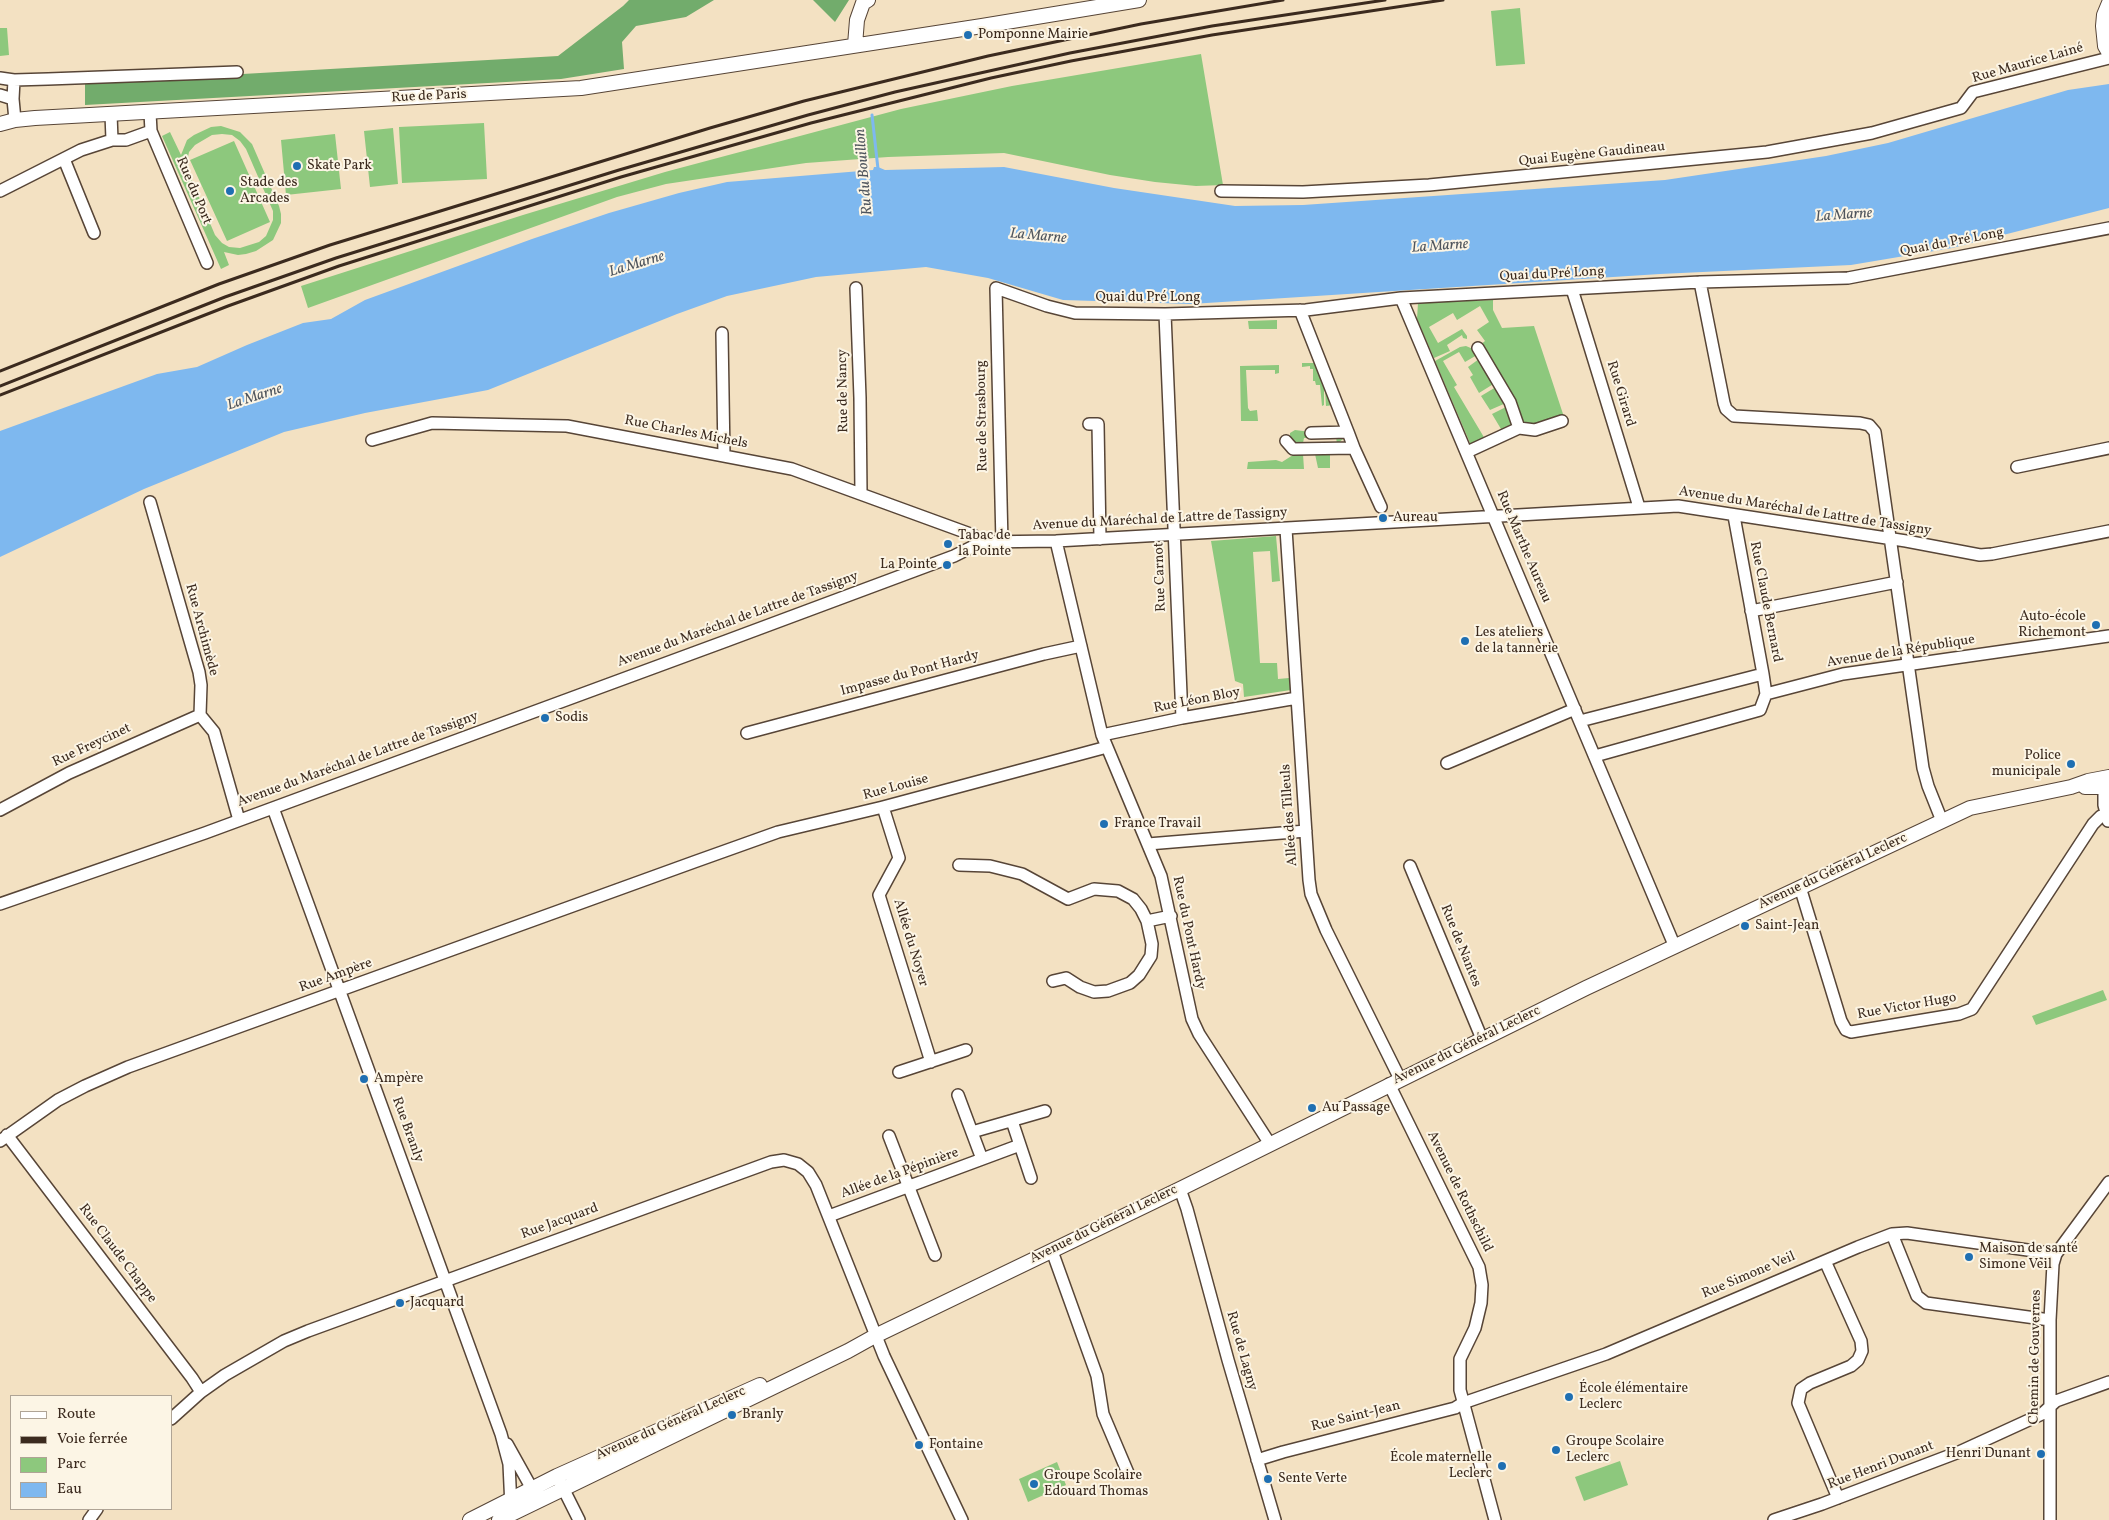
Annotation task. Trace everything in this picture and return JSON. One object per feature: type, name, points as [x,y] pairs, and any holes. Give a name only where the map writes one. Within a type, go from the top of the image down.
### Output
[{"type":"main road","points":[[855,44],[857,20],[863,3],[868,0]]},
{"type":"main road","name":"Rue de Paris","points":[[0,124],[15,120],[111,114],[581,88],[855,44],[965,29],[1139,0]]},
{"type":"main road","points":[[2109,4],[2103,26],[2105,46],[2109,53]]},
{"type":"main road","name":"Avenue du Général Leclerc","points":[[470,1520],[511,1498],[564,1490],[1482,1039],[1970,808],[2071,787],[2107,785]]},
{"type":"main road","name":"Avenue du Général Leclerc","points":[[508,1518],[557,1476],[698,1412],[876,1336]]},
{"type":"street","name":"Rue Maurice Lainé","points":[[1960,108],[1973,92],[2109,58]]},
{"type":"street","points":[[0,78],[14,80],[237,72]]},
{"type":"street","points":[[14,80],[15,120]]},
{"type":"street","points":[[0,96],[13,98]]},
{"type":"street","name":"Quai Eugène Gaudineau","points":[[1220,192],[1303,192],[1419,186],[1767,152],[1872,133],[1960,108]]},
{"type":"street","name":"Rue du Port","points":[[150,113],[151,131],[207,263]]},
{"type":"street","points":[[111,114],[112,140]]},
{"type":"street","points":[[0,191],[81,150],[112,140],[126,140],[151,131]]},
{"type":"street","points":[[64,159],[94,233]]},
{"type":"street","name":"Quai du Pré Long","points":[[996,288],[1047,306],[1075,312],[1165,314],[1300,310],[1401,298],[1700,282],[1848,278],[2109,228]]},
{"type":"street","points":[[1700,282],[1726,409],[1734,416],[1860,423],[1869,426],[1875,432],[1879,449],[1923,768],[1942,821]]},
{"type":"street","name":"Rue de Nancy","points":[[856,288],[861,493]]},
{"type":"street","name":"Rue de Strasbourg","points":[[996,288],[1002,543]]},
{"type":"street","name":"Rue Girard","points":[[1572,289],[1639,507]]},
{"type":"street","name":"Rue Marthe Aureau","points":[[1401,298],[1495,517],[1674,947]]},
{"type":"street","points":[[1300,310],[1354,448],[1380,507]]},
{"type":"street","name":"Rue Carnot","points":[[1165,314],[1182,718]]},
{"type":"street","points":[[722,333],[724,456]]},
{"type":"street","points":[[1478,348],[1510,402],[1519,428]]},
{"type":"street","points":[[1467,452],[1519,428],[1535,430],[1562,421]]},
{"type":"street","name":"Rue Charles Michels","points":[[372,440],[432,423],[567,426],[792,469],[973,535],[982,542]]},
{"type":"street","points":[[1089,424],[1098,424],[1100,539]]},
{"type":"street","points":[[1311,433],[1348,432]]},
{"type":"street","points":[[1286,441],[1293,449],[1354,448]]},
{"type":"street","points":[[2017,468],[2109,448]]},
{"type":"street","name":"Rue Archimède","points":[[150,502],[199,672],[201,685],[200,715]]},
{"type":"street","name":"Avenue du Maréchal de Lattre de Tassigny","points":[[0,904],[273,808],[867,589],[954,556],[982,542],[1002,543],[1100,539],[1678,506],[1891,539],[1980,555],[2109,531]]},
{"type":"street","name":"Rue Claude Bernard","points":[[1734,516],[1766,694]]},
{"type":"street","name":"Allée des Tilleuls","points":[[1286,529],[1309,880],[1317,908],[1394,1082]]},
{"type":"street","name":"Rue du Pont Hardy","points":[[1056,541],[1102,735],[1162,876],[1192,1019],[1199,1034],[1270,1144]]},
{"type":"street","points":[[1751,611],[1898,582]]},
{"type":"street","name":"Avenue de la République","points":[[1766,694],[1842,674],[2109,636]]},
{"type":"street","name":"Impasse du Pont Hardy","points":[[747,733],[1044,654],[1081,646]]},
{"type":"street","points":[[1580,721],[1763,674]]},
{"type":"street","points":[[1595,756],[1754,713],[1760,710],[1766,694]]},
{"type":"street","name":"Rue Léon Bloy","points":[[1102,735],[1182,718],[1297,698]]},
{"type":"street","points":[[1447,763],[1575,709]]},
{"type":"street","points":[[200,715],[214,732],[239,820]]},
{"type":"street","name":"Rue Freycinet","points":[[0,810],[69,772],[200,715]]},
{"type":"street","name":"Rue Louise","points":[[694,862],[778,832],[884,807],[1107,746]]},
{"type":"street","points":[[2107,785],[2103,798],[2108,818]]},
{"type":"street","name":"Allée du Noyer","points":[[884,807],[899,858],[879,895],[931,1062]]},
{"type":"street","name":"Rue Branly","points":[[273,808],[501,1434],[509,1464],[511,1498],[508,1518]]},
{"type":"street","name":"Rue Victor Hugo","points":[[1800,887],[1841,1020],[1846,1030],[1851,1032],[1959,1014],[1972,1009],[2093,824],[2101,816],[2108,818]]},
{"type":"street","points":[[1148,844],[1306,831]]},
{"type":"street","name":"Rue Ampère","points":[[3,1138],[58,1100],[119,1071],[694,862]]},
{"type":"street","points":[[959,865],[990,866],[1022,874],[1068,899],[1094,889],[1118,891],[1133,900],[1142,909],[1148,922],[1152,944],[1151,956],[1139,975],[1130,983],[1108,991],[1094,992],[1080,987],[1066,978],[1053,981]]},
{"type":"street","name":"Rue de Nantes","points":[[1410,866],[1482,1039]]},
{"type":"street","points":[[1148,922],[1171,916]]},
{"type":"street","points":[[899,1072],[966,1050]]},
{"type":"street","name":"Avenue de Rothschild","points":[[1394,1082],[1479,1267],[1482,1285],[1481,1303],[1475,1328],[1460,1359],[1460,1390],[1495,1520]]},
{"type":"street","name":"Allée de la Pépinière","points":[[958,1096],[982,1160]]},
{"type":"street","name":"Allée de la Pépinière","points":[[972,1132],[1045,1111]]},
{"type":"street","points":[[1012,1121],[1031,1178]]},
{"type":"street","points":[[889,1136],[935,1256]]},
{"type":"street","name":"Rue Claude Chappe","points":[[3,1138],[192,1378],[201,1392]]},
{"type":"street","name":"Allée de la Pépinière","points":[[828,1216],[1020,1145]]},
{"type":"street","name":"Rue Jacquard","points":[[172,1418],[201,1392],[245,1362],[284,1341],[446,1279],[770,1162],[784,1160],[798,1164],[808,1172],[828,1216],[876,1336],[962,1520]]},
{"type":"street","name":"Chemin de Gouvernes","points":[[2050,1520],[2050,1320],[2052,1271],[2056,1254],[2109,1182]]},
{"type":"street","name":"Rue de Lagny","points":[[1180,1189],[1275,1520]]},
{"type":"street","name":"Rue Simone Veil","points":[[1463,1403],[1606,1354],[1892,1234],[1907,1233],[2056,1254]]},
{"type":"street","points":[[1892,1234],[1917,1296],[1926,1303],[2050,1320]]},
{"type":"street","points":[[1052,1250],[1097,1376],[1104,1414],[1128,1473]]},
{"type":"street","points":[[1824,1261],[1861,1341],[1862,1351],[1858,1360],[1851,1366],[1810,1383],[1801,1389],[1798,1403],[1838,1498]]},
{"type":"street","name":"Rue Henri Dunant","points":[[1774,1520],[1812,1508],[1960,1452],[2042,1414],[2056,1401],[2109,1382]]},
{"type":"street","name":"Rue Saint-Jean","points":[[1257,1460],[1455,1408],[1463,1403]]},
{"type":"street","name":"Rue Branly","points":[[501,1434],[535,1494]]},
{"type":"street","points":[[557,1476],[580,1520]]},
{"type":"green space","points":[[629,0],[714,0],[686,17],[636,26],[622,42],[624,69],[561,79],[85,105],[85,83],[558,56]]},
{"type":"green space","points":[[813,0],[849,0],[835,22]]},
{"type":"green space","points":[[1520,8],[1525,64],[1496,66],[1491,11]]},
{"type":"green space","points":[[0,28],[7,28],[9,55],[0,56]]},
{"type":"green space","points":[[1201,54],[1223,185],[1196,186],[1155,182],[1110,175],[1004,153],[888,157],[806,163],[666,184],[617,197],[308,308],[301,286],[665,172],[901,109],[1012,86]]},
{"type":"green space","points":[[484,123],[487,179],[402,183],[399,127]]},
{"type":"green space","points":[[221,126],[240,132],[252,144],[281,214],[281,223],[273,240],[256,251],[246,254],[238,255],[224,252],[229,265],[221,269],[162,136],[170,132],[181,155],[187,140],[211,127]],"holes":[[[212,135],[232,135],[246,149],[273,211],[273,220],[266,236],[259,242],[240,248],[229,247],[222,243],[215,235],[188,171],[187,162],[189,152],[195,145]]]},
{"type":"green space","points":[[393,128],[398,184],[370,187],[364,131]]},
{"type":"green space","points":[[335,134],[341,189],[286,195],[281,140]]},
{"type":"green space","name":"Stade des Arcades","points":[[234,141],[270,222],[227,241],[190,160]]},
{"type":"green space","points":[[1493,300],[1493,310],[1502,328],[1534,326],[1564,417],[1529,427],[1523,422],[1479,346],[1485,341],[1477,330],[1489,322],[1480,306],[1457,320],[1453,313],[1429,327],[1438,343],[1462,329],[1467,336],[1467,339],[1463,338],[1462,335],[1447,345],[1450,351],[1434,358],[1417,319],[1418,303]]},
{"type":"green space","points":[[1277,320],[1277,329],[1249,329],[1248,321]]},
{"type":"green space","points":[[1466,346],[1473,349],[1477,355],[1465,362],[1459,352],[1443,361],[1457,385],[1454,387],[1485,439],[1473,444],[1470,443],[1435,361],[1460,347]]},
{"type":"green space","points":[[1479,359],[1495,383],[1479,393],[1470,377],[1473,375],[1468,367]]},
{"type":"green space","points":[[1302,363],[1316,363],[1334,405],[1326,406],[1324,390],[1324,405],[1322,406],[1320,385],[1316,385],[1315,381],[1313,381],[1313,369],[1310,369],[1310,366],[1302,367]]},
{"type":"green space","points":[[1279,365],[1279,373],[1275,374],[1275,370],[1246,370],[1248,408],[1250,411],[1257,410],[1258,421],[1241,421],[1240,366]]},
{"type":"green space","points":[[1496,387],[1506,403],[1490,410],[1481,396]]},
{"type":"green space","points":[[1508,406],[1512,421],[1510,427],[1492,435],[1501,429],[1492,414]]},
{"type":"green space","points":[[1295,430],[1343,436],[1343,439],[1337,444],[1336,437],[1304,438],[1303,443],[1296,444],[1290,437],[1290,433]]},
{"type":"green space","points":[[1330,452],[1330,468],[1318,468],[1315,454]]},
{"type":"green space","points":[[1303,454],[1304,469],[1247,469],[1248,462],[1276,460],[1282,462],[1293,455]]},
{"type":"green space","points":[[1276,536],[1280,581],[1272,582],[1270,551],[1253,552],[1260,663],[1277,663],[1278,679],[1289,678],[1291,690],[1244,697],[1243,684],[1235,681],[1211,541]]},
{"type":"green space","points":[[2103,990],[2107,1000],[2036,1025],[2032,1016]]},
{"type":"green space","points":[[1620,1461],[1628,1485],[1584,1501],[1575,1477]]},
{"type":"green space","points":[[1057,1462],[1066,1485],[1028,1502],[1019,1479]]},
{"type":"water","name":"La Marne","points":[[2109,84],[2109,208],[1952,248],[1851,265],[1660,274],[1191,304],[1063,300],[988,278],[926,267],[816,277],[727,296],[677,314],[488,390],[365,413],[284,432],[144,489],[0,557],[0,431],[157,374],[197,367],[303,323],[331,319],[365,300],[532,239],[609,213],[679,193],[727,182],[873,170],[874,167],[885,170],[1004,167],[1114,188],[1235,206],[1303,205],[1665,180],[1826,156],[1888,143],[2068,90]]},
{"type":"waterway","name":"Ru du Bouillon","points":[[872,115],[878,169]]},
{"type":"railway","points":[[0,371],[219,284],[330,245],[710,128],[804,101],[988,56],[1141,24],[1283,0]]},
{"type":"railway","points":[[0,386],[225,297],[336,258],[619,170],[808,115],[895,92],[1070,53],[1212,26],[1385,0]]},
{"type":"railway","points":[[0,395],[228,306],[339,266],[621,177],[811,123],[991,78],[1071,61],[1212,35],[1443,0]]},
{"type":"place","name":"Pomponne Mairie","points":[[968,35]]},
{"type":"place","name":"Skate Park","points":[[297,166]]},
{"type":"place","name":"Stade des Arcades","points":[[230,191]]},
{"type":"place","name":"Aureau","points":[[1383,518]]},
{"type":"place","name":"Tabac de la Pointe","points":[[948,544]]},
{"type":"place","name":"La Pointe","points":[[947,565]]},
{"type":"place","name":"Auto-école Richemont","points":[[2096,625]]},
{"type":"place","name":"Les ateliers de la tannerie","points":[[1465,641]]},
{"type":"place","name":"Sodis","points":[[545,718]]},
{"type":"place","name":"Police municipale","points":[[2071,764]]},
{"type":"place","name":"France Travail","points":[[1104,824]]},
{"type":"place","name":"Saint-Jean","points":[[1745,926]]},
{"type":"place","name":"Ampère","points":[[364,1079]]},
{"type":"place","name":"Au Passage","points":[[1312,1108]]},
{"type":"place","name":"Maison de santé Simone Veil","points":[[1969,1257]]},
{"type":"place","name":"Jacquard","points":[[400,1303]]},
{"type":"place","name":"École élémentaire Leclerc","points":[[1569,1397]]},
{"type":"place","name":"Branly","points":[[732,1415]]},
{"type":"place","name":"Fontaine","points":[[919,1445]]},
{"type":"place","name":"Groupe Scolaire Leclerc","points":[[1556,1450]]},
{"type":"place","name":"Henri Dunant","points":[[2041,1454]]},
{"type":"place","name":"École maternelle Leclerc","points":[[1502,1466]]},
{"type":"place","name":"Sente Verte","points":[[1268,1479]]},
{"type":"place","name":"Groupe Scolaire Edouard Thomas","points":[[1034,1484]]}]
